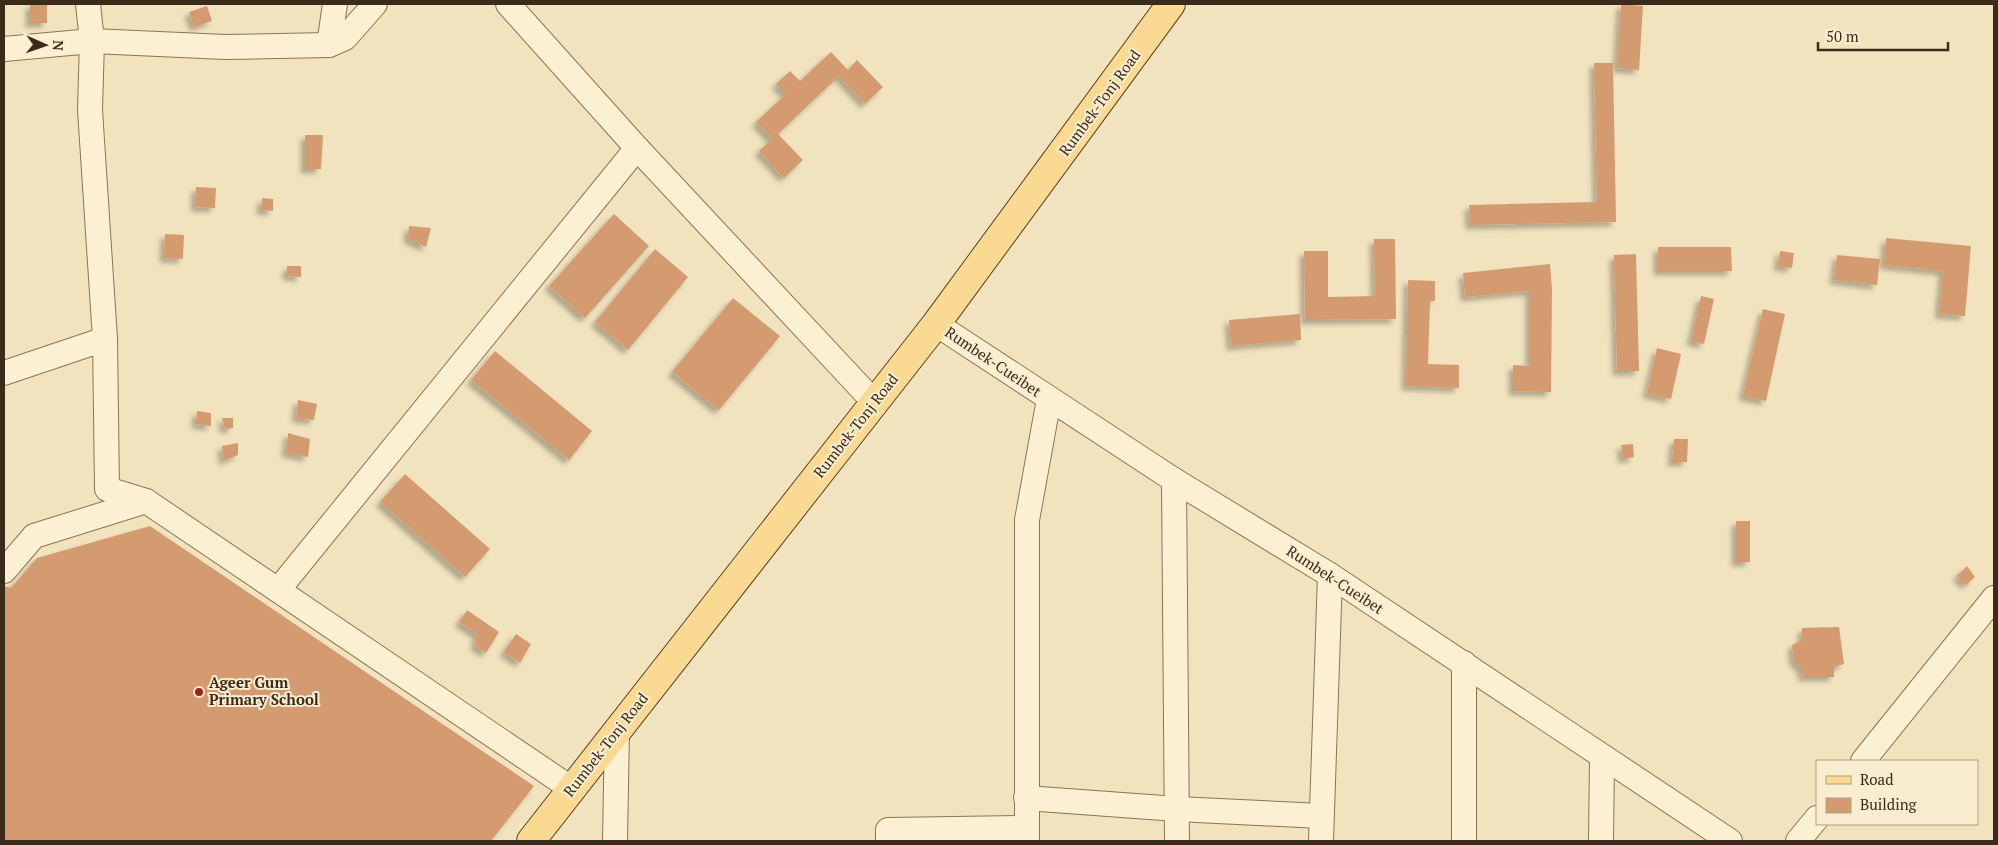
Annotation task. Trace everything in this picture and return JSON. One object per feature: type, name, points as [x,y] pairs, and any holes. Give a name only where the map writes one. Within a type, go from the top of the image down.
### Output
[{"type":"main road","name":"Rumbek-Tonj Road","points":[[532,841],[936,324],[1051,171],[1171,4]]},
{"type":"street","points":[[88,4],[92,40],[90,110],[105,339],[107,490],[146,502],[572,789]]},
{"type":"street","points":[[329,44],[336,4]]},
{"type":"street","points":[[4,49],[92,40],[225,47],[329,44],[345,38],[375,4]]},
{"type":"street","points":[[508,4],[637,148],[874,402]]},
{"type":"street","points":[[278,590],[637,148]]},
{"type":"street","name":"Rumbek-Cueibet","points":[[936,324],[1174,480],[1330,575],[1464,663],[1602,758],[1730,841]]},
{"type":"street","points":[[4,373],[105,339]]},
{"type":"street","points":[[888,841],[888,830],[1026,835],[1027,520],[1049,399]]},
{"type":"street","points":[[1174,480],[1177,841]]},
{"type":"street","points":[[4,571],[34,536],[146,502]]},
{"type":"street","points":[[1320,841],[1330,575]]},
{"type":"street","points":[[1864,760],[1994,598]]},
{"type":"street","points":[[1464,663],[1464,841]]},
{"type":"street","points":[[615,841],[617,731]]},
{"type":"street","points":[[1601,841],[1602,758]]},
{"type":"street","points":[[1026,798],[1177,809],[1320,816]]},
{"type":"street","points":[[1798,841],[1816,819]]},
{"type":"building","points":[[30,4],[47,4],[47,23],[30,23]]},
{"type":"building","points":[[1621,4],[1643,6],[1639,70],[1617,68]]},
{"type":"building","points":[[207,6],[212,21],[194,27],[189,12]]},
{"type":"building","points":[[831,52],[848,70],[857,60],[883,87],[865,104],[839,76],[778,134],[803,160],[784,178],[759,151],[772,139],[756,122],[786,94],[776,84],[790,71],[800,81]]},
{"type":"building","points":[[1594,63],[1613,63],[1616,222],[1470,225],[1469,205],[1597,202]]},
{"type":"building","points":[[305,135],[323,135],[321,169],[305,169]]},
{"type":"building","points":[[196,187],[216,188],[215,208],[195,207]]},
{"type":"building","points":[[262,198],[273,199],[273,211],[261,210]]},
{"type":"building","points":[[614,214],[649,246],[585,318],[549,286]]},
{"type":"building","points":[[409,226],[431,228],[426,247],[408,239]]},
{"type":"building","points":[[165,234],[184,235],[183,259],[164,258]]},
{"type":"building","points":[[1886,238],[1971,246],[1965,316],[1939,314],[1943,271],[1884,265]]},
{"type":"building","points":[[1374,239],[1395,239],[1396,319],[1305,320],[1304,251],[1328,251],[1328,297],[1375,296]]},
{"type":"building","points":[[1658,247],[1731,247],[1732,271],[1658,271]]},
{"type":"building","points":[[655,249],[688,277],[628,350],[595,322]]},
{"type":"building","points":[[1780,251],[1794,253],[1792,268],[1778,266]]},
{"type":"building","points":[[1636,254],[1639,371],[1617,371],[1614,255]]},
{"type":"building","points":[[1837,255],[1880,259],[1877,285],[1834,280]]},
{"type":"building","points":[[1550,264],[1552,289],[1551,392],[1513,391],[1513,365],[1530,366],[1530,291],[1465,297],[1463,273]]},
{"type":"building","points":[[287,266],[301,266],[301,277],[287,276]]},
{"type":"building","points":[[1408,280],[1435,281],[1435,301],[1430,301],[1428,364],[1459,365],[1459,388],[1406,386]]},
{"type":"building","points":[[1701,296],[1714,299],[1704,344],[1691,341]]},
{"type":"building","points":[[733,298],[780,336],[719,410],[672,372]]},
{"type":"building","points":[[1763,309],[1785,314],[1766,401],[1743,396]]},
{"type":"building","points":[[1300,314],[1301,340],[1231,346],[1229,320]]},
{"type":"building","points":[[1657,348],[1681,354],[1671,399],[1647,394]]},
{"type":"building","points":[[495,351],[592,431],[569,460],[471,380]]},
{"type":"building","points":[[298,400],[317,404],[314,420],[296,418]]},
{"type":"building","points":[[197,411],[211,413],[211,426],[196,424]]},
{"type":"building","points":[[222,418],[233,418],[233,428],[225,429]]},
{"type":"building","points":[[288,433],[310,439],[308,457],[286,453]]},
{"type":"building","points":[[1674,439],[1688,439],[1687,462],[1672,462]]},
{"type":"building","points":[[238,443],[238,455],[223,461],[222,446]]},
{"type":"building","points":[[1633,444],[1634,457],[1623,459],[1621,445]]},
{"type":"building","points":[[405,474],[490,549],[465,577],[380,502]]},
{"type":"building","points":[[1736,521],[1750,521],[1750,562],[1736,562]]},
{"type":"building","name":"Ageer Gum Primary School","points":[[150,526],[534,786],[491,841],[4,841],[4,586],[11,588],[37,558]]},
{"type":"building","points":[[1967,566],[1975,577],[1966,585],[1957,576]]},
{"type":"building","points":[[467,610],[499,632],[486,653],[475,646],[477,634],[459,622]]},
{"type":"building","points":[[1839,627],[1844,664],[1834,667],[1834,677],[1803,677],[1802,669],[1794,661],[1792,645],[1802,640],[1802,628]]},
{"type":"building","points":[[516,634],[531,644],[520,663],[504,652]]},
{"type":"place","name":"Ageer Gum Primary School","points":[[199,692]]}]
